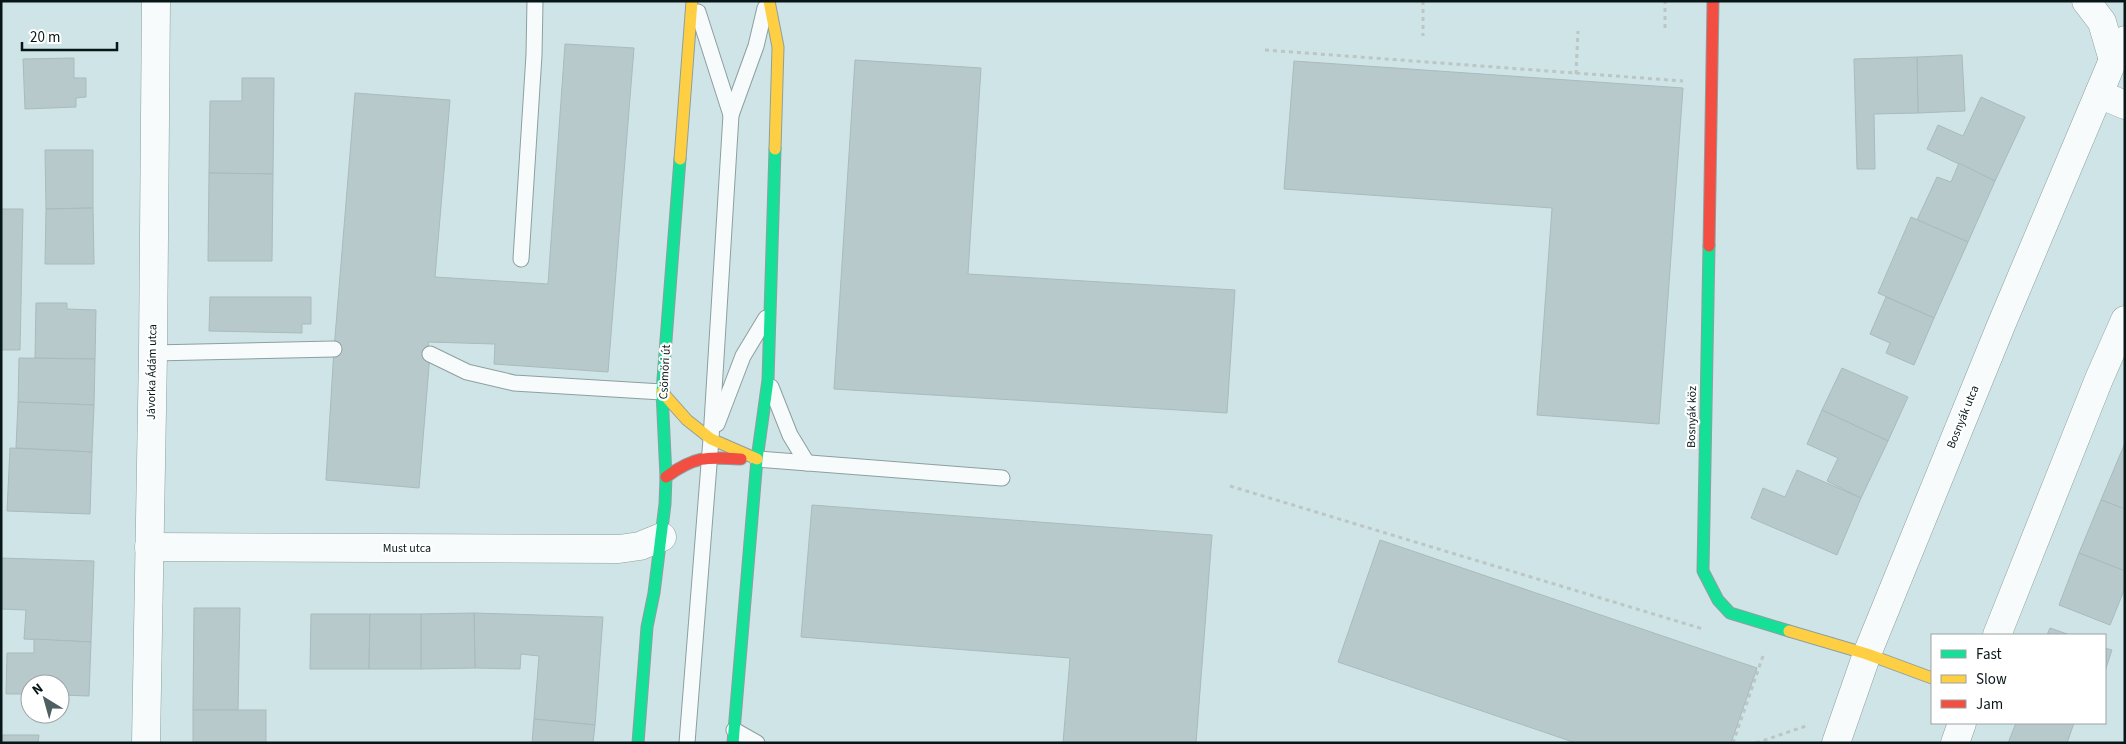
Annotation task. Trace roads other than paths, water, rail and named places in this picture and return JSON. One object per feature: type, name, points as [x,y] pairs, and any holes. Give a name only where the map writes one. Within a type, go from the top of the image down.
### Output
[{"type":"main road","name":"Csömöri út","points":[[638,743],[647,627],[662,537],[666,478],[662,392],[693,1]]},
{"type":"main road","name":"Csömöri út","points":[[733,736],[758,459],[768,380],[778,47],[768,1]]},
{"type":"main road","name":"Bosnyák köz","points":[[1713,1],[1703,570],[1718,600],[1730,613],[1867,654],[1931,678]]},
{"type":"main road","points":[[662,392],[687,420],[712,440],[758,459]]},
{"type":"main road","points":[[666,478],[684,463],[698,458],[758,459]]},
{"type":"street","name":"Jávorka Ádám utca","points":[[146,743],[153,353],[156,1]]},
{"type":"street","name":"Bosnyák utca","points":[[1836,743],[1867,654],[2002,323],[2119,50],[2102,22],[2086,1]]},
{"type":"street","points":[[2099,94],[2125,105]]},
{"type":"street","points":[[1997,634],[2099,379],[2125,320]]},
{"type":"street","name":"Must utca","points":[[149,547],[619,549],[640,546],[662,537]]},
{"type":"street","points":[[1955,743],[1962,724]]},
{"type":"lane","points":[[521,259],[534,54],[535,1]]},
{"type":"lane","name":"Csömöri út","points":[[693,1],[732,115]]},
{"type":"lane","name":"Csömöri út","points":[[687,743],[709,457],[712,440],[732,115],[756,46],[768,1]]},
{"type":"lane","name":"Csömöri út","points":[[712,440],[743,356],[770,311]]},
{"type":"lane","points":[[153,353],[334,349]]},
{"type":"lane","points":[[430,354],[467,372],[514,382],[662,392]]},
{"type":"lane","points":[[768,380],[790,436],[806,463]]},
{"type":"lane","points":[[758,459],[1002,478]]},
{"type":"lane","points":[[733,736],[757,743]]}]
